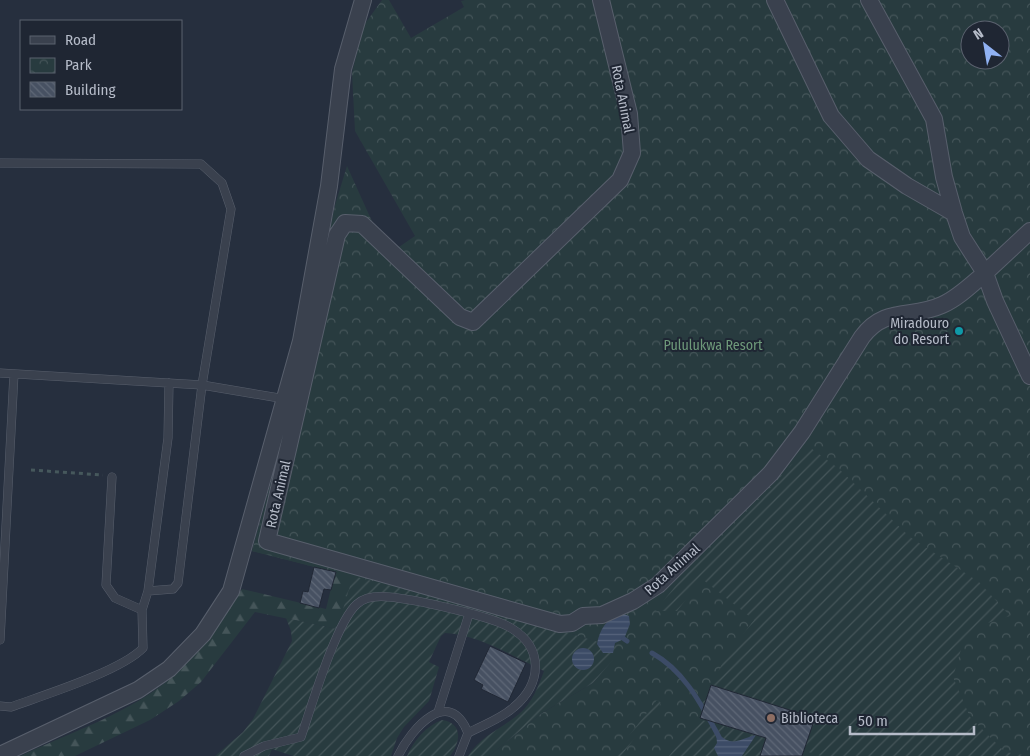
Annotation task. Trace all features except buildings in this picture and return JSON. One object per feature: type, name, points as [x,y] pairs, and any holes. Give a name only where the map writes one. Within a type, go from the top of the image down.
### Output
[{"type":"street","points":[[0,755],[138,690],[168,669],[203,634],[231,591],[301,341],[329,186],[343,69],[363,0]]},
{"type":"street","name":"Rota Animal","points":[[601,0],[629,114],[632,153],[620,180],[473,322],[460,317],[362,224],[345,223],[337,234],[267,541],[560,624],[572,622],[583,616],[602,614],[633,601],[658,585],[771,473],[802,432],[871,325],[886,316],[926,311],[944,305],[985,273],[1030,230]]},
{"type":"street","points":[[775,0],[831,116],[868,159],[908,186],[954,213]]},
{"type":"street","points":[[869,0],[934,119],[944,177],[962,237],[985,273],[999,310],[1030,376]]},
{"type":"lane","points":[[0,163],[201,164],[222,182],[231,209],[202,385],[189,506],[178,583],[173,589],[148,592]]},
{"type":"lane","points":[[0,372],[202,385],[285,400]]},
{"type":"lane","points":[[0,640],[14,374]]},
{"type":"lane","points":[[0,706],[11,707],[134,657],[143,648],[142,610],[148,592],[168,438],[169,383]]},
{"type":"lane","points":[[112,477],[106,585],[114,598],[142,610]]},
{"type":"lane","points":[[244,756],[264,746],[300,737],[338,634],[350,612],[358,603],[369,598],[389,597],[469,614],[510,628],[524,639],[534,657],[537,669],[529,689],[516,706],[468,734],[459,756]]},
{"type":"lane","points":[[438,712],[469,614]]},
{"type":"lane","points":[[398,756],[407,738],[422,721],[438,712],[452,713],[463,722],[468,734]]},
{"type":"path","points":[[31,470],[112,477]]},
{"type":"green space","name":"Pululukwa Resort","points":[[382,0],[389,0],[411,38],[464,7],[461,1],[465,0],[1030,0],[1030,756],[489,756],[542,713],[593,683],[621,649],[545,626],[252,551],[295,397],[335,205],[347,166],[375,228],[396,249],[415,236],[355,131],[352,73],[364,25]]},
{"type":"green space","points":[[295,397],[363,549],[337,629],[255,612],[201,682],[179,701],[150,720],[75,756],[20,756],[100,721],[157,689],[193,656],[242,589],[326,609],[335,572],[252,551]]},
{"type":"green space","points":[[808,446],[838,468],[910,537],[979,582],[1010,616],[978,626],[962,646],[953,677],[970,717],[1005,752],[1030,756],[821,756],[802,750],[807,743],[815,718],[711,685],[725,658],[754,620],[702,579],[677,611],[656,611],[711,547],[770,488]]},
{"type":"green space","points":[[353,576],[545,626],[622,649],[593,683],[542,713],[489,756],[468,756],[485,738],[524,710],[534,694],[544,671],[484,642],[445,633],[441,636],[429,662],[439,667],[429,701],[404,727],[397,738],[391,756],[293,756],[272,749],[269,756],[215,756],[243,732],[253,719],[292,641],[291,631],[286,618],[337,629]]},
{"type":"green space","points":[[657,700],[661,703],[621,756],[613,756]]},
{"type":"green space","points":[[698,719],[766,738],[760,756],[669,756]]},
{"type":"green space","points":[[442,720],[454,725],[457,729],[458,739],[450,756],[407,756],[421,734]]},
{"type":"water","points":[[621,613],[629,616],[630,624],[624,639],[615,643],[613,653],[603,653],[597,644],[604,625]]},
{"type":"water","points":[[579,648],[587,648],[594,655],[594,663],[587,670],[579,670],[572,663],[572,655]]},
{"type":"water","points":[[716,732],[731,741],[756,735],[742,756],[718,756],[714,748],[717,743]]},
{"type":"waterway","points":[[652,653],[674,669],[692,690],[719,737]]},
{"type":"place","name":"Miradouro do Resort","points":[[959,331]]},
{"type":"place","name":"Biblioteca","points":[[771,718]]}]
